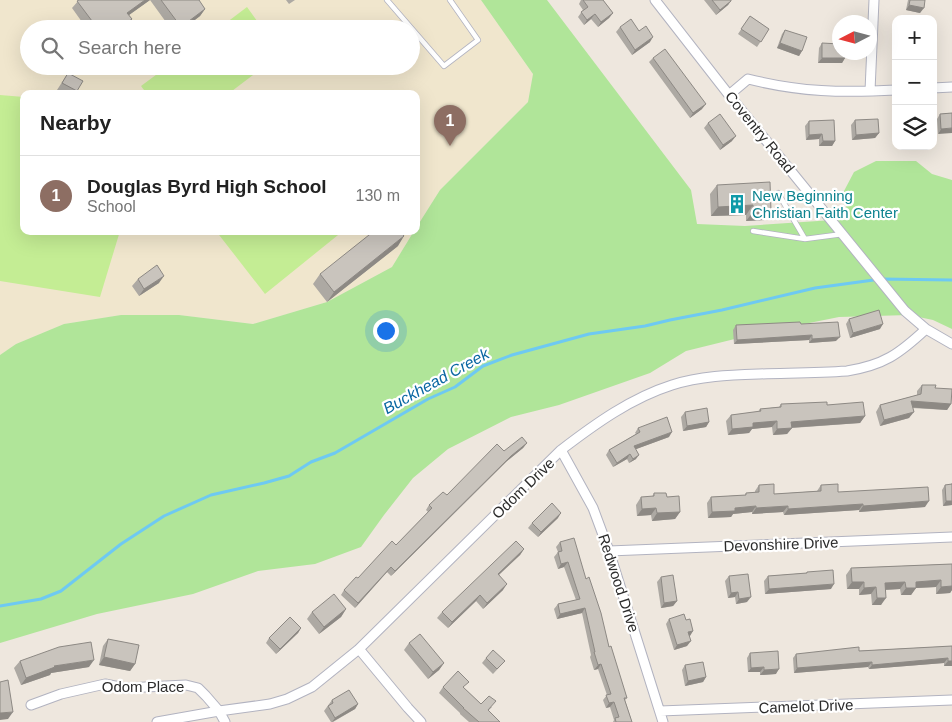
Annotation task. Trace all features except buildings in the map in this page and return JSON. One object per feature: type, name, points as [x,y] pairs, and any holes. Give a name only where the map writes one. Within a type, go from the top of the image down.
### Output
[{"type":"street","name":"Coventry Road","points":[[655,0],[729,95],[905,311],[926,329],[952,344]]},
{"type":"street","points":[[870,91],[874,0]]},
{"type":"street","points":[[729,95],[748,79],[804,90],[832,92],[892,90]]},
{"type":"street","points":[[937,88],[952,87]]},
{"type":"street","name":"Odom Drive","points":[[157,722],[270,704],[304,692],[320,682],[358,649],[561,450],[594,425],[640,397],[674,384],[699,378],[866,368],[899,353],[926,329]]},
{"type":"street","name":"Redwood Drive","points":[[561,450],[593,508],[609,551],[663,722]]},
{"type":"street","name":"Devonshire Drive","points":[[609,551],[952,537]]},
{"type":"street","points":[[358,649],[421,722]]},
{"type":"street","name":"Odom Place","points":[[31,705],[61,694],[105,684],[125,688],[186,685],[198,688],[219,711],[225,722]]},
{"type":"street","name":"Camelot Drive","points":[[660,711],[952,700]]},
{"type":"lane","points":[[388,0],[405,20]]},
{"type":"lane","points":[[420,38],[444,66],[478,40],[450,0]]},
{"type":"lane","points":[[778,194],[805,238]]},
{"type":"lane","points":[[753,231],[805,238],[843,234]]},
{"type":"shaded area","points":[[0,0],[481,0],[533,74],[528,102],[440,190],[420,222],[420,90],[20,90],[20,235],[412,235],[392,267],[327,302],[253,324],[179,315],[121,315],[64,324],[16,344],[0,355]]},
{"type":"green space","points":[[481,0],[547,0],[691,190],[697,224],[745,226],[848,219],[844,191],[854,172],[876,161],[916,161],[932,174],[952,180],[952,329],[933,320],[909,315],[839,317],[759,333],[686,351],[650,373],[559,405],[511,417],[448,449],[413,478],[361,547],[315,564],[258,571],[193,594],[97,614],[0,643],[0,355],[16,344],[64,324],[121,315],[179,315],[253,324],[327,302],[392,267],[412,235],[420,235],[420,222],[440,190],[528,102],[533,74]]},
{"type":"green space","points":[[247,7],[256,20],[230,20]]},
{"type":"green space","points":[[156,75],[253,75],[233,90],[144,90],[141,86]]},
{"type":"green space","points":[[0,95],[20,97],[20,235],[119,235],[100,297],[0,281]]},
{"type":"green space","points":[[219,235],[338,235],[265,294]]},
{"type":"waterway","name":"Buckhead Creek","points":[[0,606],[41,599],[61,591],[121,544],[164,516],[211,495],[289,476],[311,462],[335,453],[428,399],[455,387],[483,366],[512,355],[589,334],[645,326],[815,288],[881,279],[952,280]]},
{"type":"place","name":"Douglas Byrd High School","points":[[450,146]]},
{"type":"place","name":"New Beginning Christian Faith Center","points":[[737,204]]}]
